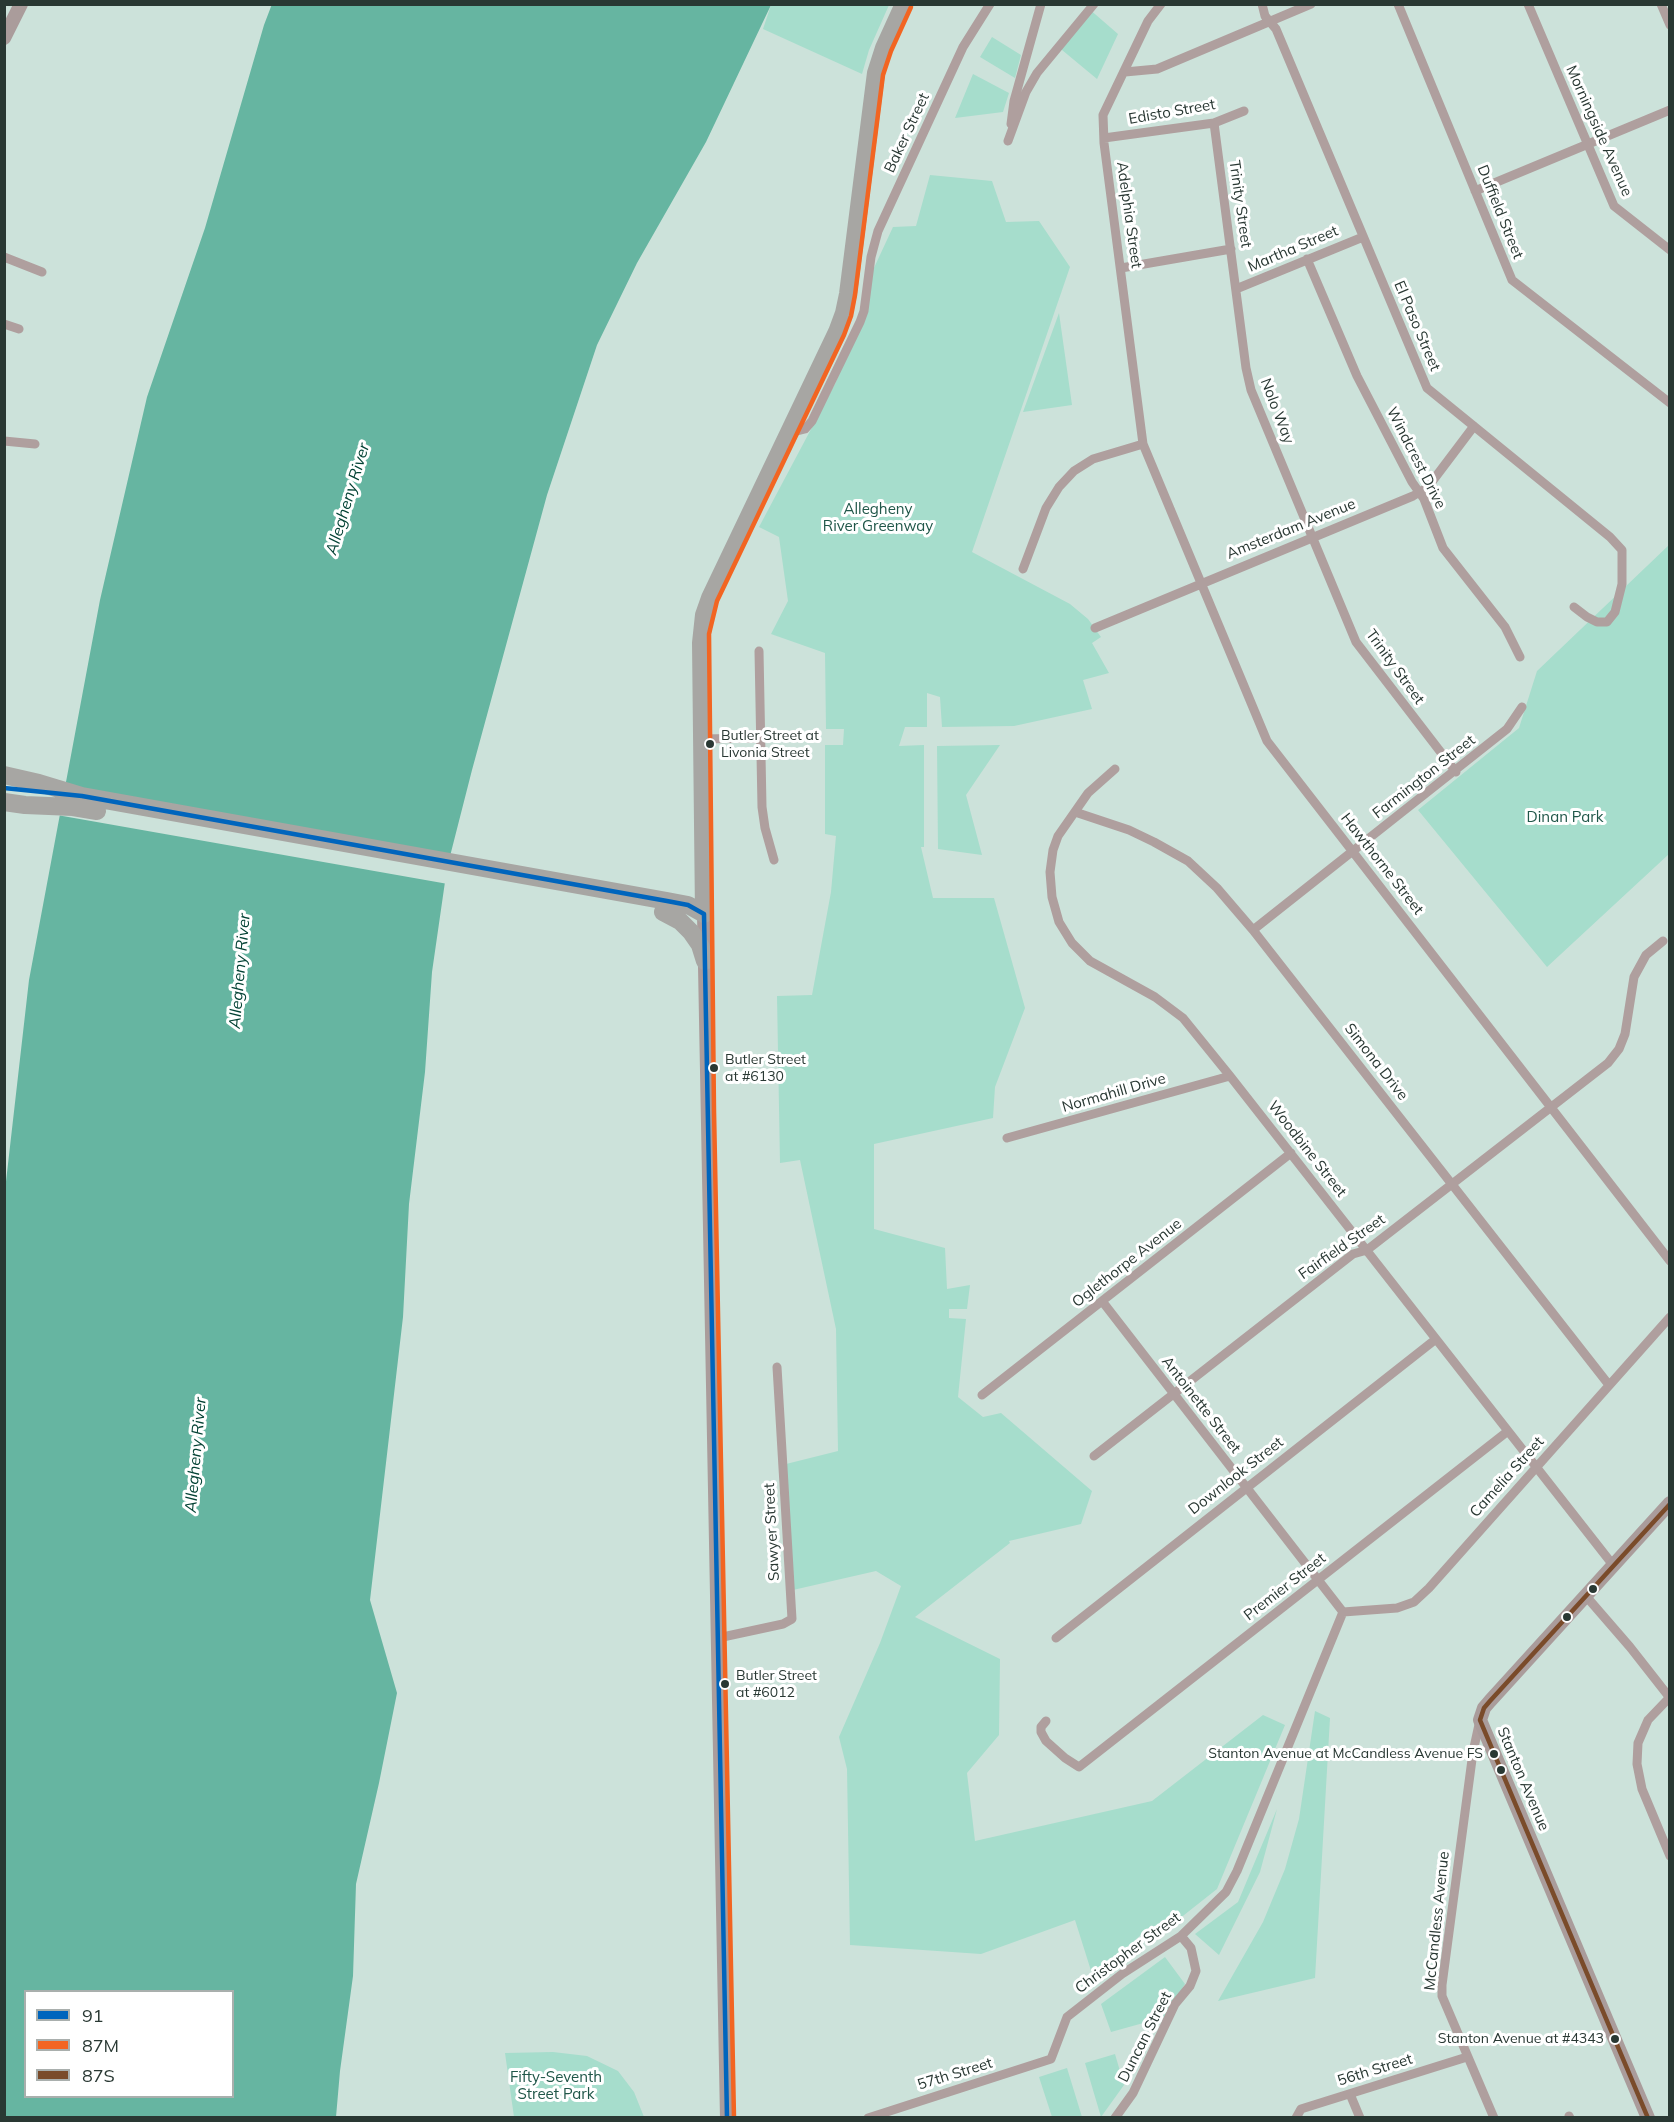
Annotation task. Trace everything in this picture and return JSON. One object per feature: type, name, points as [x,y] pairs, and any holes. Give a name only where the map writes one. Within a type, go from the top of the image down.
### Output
[{"type":"highway","points":[[4,789],[704,914],[701,643],[704,615],[844,313],[875,79],[884,48],[904,4]]},
{"type":"highway","points":[[4,775],[39,783],[77,802]]},
{"type":"highway","points":[[4,802],[25,805],[77,802]]},
{"type":"highway","points":[[677,908],[697,881],[704,864]]},
{"type":"highway","points":[[677,908],[696,938],[705,961]]},
{"type":"main road","points":[[4,38],[21,4]]},
{"type":"main road","points":[[704,914],[727,2118]]},
{"type":"main road","name":"Stanton Avenue","points":[[1648,2118],[1480,1720],[1484,1708],[1670,1503]]},
{"type":"street","name":"Baker Street","points":[[789,433],[805,429],[812,421],[860,322],[864,311],[871,257],[878,231],[960,53],[990,4]]},
{"type":"street","points":[[1041,4],[1014,101],[1008,141],[1026,92],[1037,73],[1094,4]]},
{"type":"street","name":"Adelphia Street","points":[[1143,444],[1104,138],[1103,114],[1148,21],[1161,4]]},
{"type":"street","name":"El Paso Street","points":[[1262,4],[1265,16],[1276,29],[1427,388],[1610,537],[1622,550],[1622,584],[1615,612],[1607,622],[1597,622],[1574,607]]},
{"type":"street","points":[[1125,72],[1157,69],[1311,4]]},
{"type":"street","name":"Duffield Street","points":[[1398,4],[1512,280],[1670,403]]},
{"type":"street","name":"Morningside Avenue","points":[[1528,4],[1614,207],[1670,250]]},
{"type":"street","points":[[1661,4],[1670,26]]},
{"type":"street","points":[[1475,191],[1670,110]]},
{"type":"street","name":"Edisto Street","points":[[1104,138],[1214,123],[1244,111]]},
{"type":"street","name":"Trinity Street","points":[[1214,123],[1236,289]]},
{"type":"street","name":"Martha Street","points":[[1236,289],[1363,237]]},
{"type":"street","points":[[1121,268],[1231,249]]},
{"type":"street","points":[[4,257],[42,272]]},
{"type":"street","name":"Windcrest Drive","points":[[1307,259],[1357,376],[1419,492],[1443,548],[1505,627],[1520,657]]},
{"type":"street","name":"Nolo Way","points":[[1236,289],[1251,390],[1312,537]]},
{"type":"street","points":[[4,324],[19,329]]},
{"type":"street","name":"Amsterdam Avenue","points":[[1095,627],[1419,492],[1428,487],[1474,426]]},
{"type":"street","points":[[4,447],[5,441],[35,444]]},
{"type":"street","points":[[1023,568],[1046,508],[1059,487],[1074,471],[1093,459],[1143,444]]},
{"type":"street","name":"Hawthorne Street","points":[[1143,444],[1267,741],[1670,1261]]},
{"type":"street","name":"Trinity Street","points":[[1312,537],[1356,642],[1456,772]]},
{"type":"street","points":[[759,651],[763,818],[774,860]]},
{"type":"street","name":"Farmington Street","points":[[1253,930],[1508,729],[1522,707]]},
{"type":"street","points":[[702,739],[760,738]]},
{"type":"street","name":"Woodbine Street","points":[[1114,769],[1088,793],[1058,836],[1053,850],[1050,872],[1052,897],[1059,922],[1072,943],[1090,961],[1155,997],[1183,1018],[1612,1565]]},
{"type":"street","name":"Simona Drive","points":[[1075,812],[1129,830],[1154,842],[1188,861],[1217,888],[1253,930],[1609,1385]]},
{"type":"street","name":"Fairfield Street","points":[[1094,1456],[1356,1252],[1366,1250],[1608,1063],[1619,1049],[1625,1034],[1634,977],[1646,955],[1663,941]]},
{"type":"street","name":"Normahill Drive","points":[[1007,1138],[1230,1076]]},
{"type":"street","name":"Oglethorpe Avenue","points":[[982,1395],[1291,1153]]},
{"type":"street","name":"Antoinette Street","points":[[1102,1301],[1343,1612]]},
{"type":"street","name":"Camelia Street","points":[[1343,1612],[1397,1608],[1414,1602],[1670,1317]]},
{"type":"street","name":"Downlook Street","points":[[1056,1638],[1436,1339]]},
{"type":"street","name":"Sawyer Street","points":[[718,1638],[783,1624],[792,1619],[777,1367]]},
{"type":"street","name":"Premier Street","points":[[1046,1721],[1041,1727],[1041,1732],[1046,1741],[1079,1767],[1508,1431]]},
{"type":"street","points":[[1585,1595],[1630,1647],[1669,1698],[1648,1720],[1638,1743],[1638,1764],[1642,1789],[1670,1856]]},
{"type":"street","name":"Christopher Street","points":[[1051,2059],[1067,2017],[1122,1974],[1181,1936],[1226,1892],[1238,1871],[1343,1612]]},
{"type":"street","name":"McCandless Avenue","points":[[1480,1720],[1473,1752],[1442,1996],[1494,2118]]},
{"type":"street","name":"Duncan Street","points":[[1115,2118],[1133,2093],[1175,2004],[1190,1986],[1196,1971],[1191,1948],[1181,1936]]},
{"type":"street","name":"56th Street","points":[[1296,2118],[1301,2109],[1467,2057]]},
{"type":"street","name":"57th Street","points":[[868,2118],[1051,2059]]},
{"type":"street","points":[[1350,2094],[1360,2118]]},
{"type":"green space","points":[[771,4],[889,5],[869,50],[862,74],[763,29]]},
{"type":"green space","points":[[1088,8],[1118,34],[1097,79],[1056,45]]},
{"type":"green space","points":[[992,37],[1021,55],[1015,78],[980,57]]},
{"type":"green space","points":[[973,74],[1009,93],[1003,112],[955,118]]},
{"type":"green space","name":"Allegheny River Greenway","points":[[930,175],[992,181],[1006,222],[1039,221],[1070,267],[972,552],[1070,604],[1088,619],[1101,637],[1092,643],[1109,673],[1083,680],[1092,709],[1014,726],[942,727],[940,697],[927,693],[927,727],[905,727],[899,746],[924,745],[924,847],[921,847],[933,898],[994,898],[1025,1008],[995,1087],[993,1118],[874,1144],[874,1229],[945,1248],[947,1289],[970,1285],[967,1309],[949,1309],[949,1318],[966,1319],[958,1397],[983,1417],[1001,1413],[1092,1491],[1081,1524],[1009,1541],[1010,1543],[915,1617],[1000,1659],[999,1735],[967,1773],[975,1841],[1152,1801],[1263,1715],[1285,1725],[1217,1889],[1160,1934],[1142,1934],[1093,1977],[1075,1920],[981,1954],[850,1945],[847,1769],[839,1737],[880,1643],[901,1586],[876,1571],[793,1590],[786,1464],[838,1451],[836,1329],[800,1160],[780,1163],[777,996],[812,995],[831,892],[836,836],[825,834],[825,745],[843,745],[844,729],[826,729],[825,653],[771,634],[788,601],[779,537],[759,527],[835,384],[868,307],[873,270],[893,227],[916,226]]},
{"type":"green space","points":[[1059,313],[1072,405],[1023,412]]},
{"type":"green space","name":"Dinan Park","points":[[1669,545],[1669,854],[1547,967],[1418,810],[1519,728],[1537,671]]},
{"type":"green space","points":[[1000,745],[966,795],[982,855],[938,849],[937,746]]},
{"type":"green space","points":[[1315,1711],[1330,1718],[1315,1978],[1218,2001],[1263,1922],[1285,1869],[1299,1819]]},
{"type":"green space","points":[[1277,1809],[1260,1872],[1219,1955],[1195,1934],[1238,1902]]},
{"type":"green space","points":[[1165,1957],[1185,1984],[1165,2017],[1111,2032],[1101,2004]]},
{"type":"green space","name":"Fifty-Seventh Street Park","points":[[553,2052],[587,2056],[618,2071],[634,2092],[644,2117],[514,2117],[505,2053]]},
{"type":"green space","points":[[1115,2054],[1124,2085],[1101,2117],[1085,2063]]},
{"type":"green space","points":[[1067,2068],[1082,2117],[1052,2117],[1039,2077]]},
{"type":"water","name":"Allegheny River","points":[[272,4],[771,5],[706,142],[637,263],[597,345],[547,495],[447,868],[432,972],[425,1072],[409,1204],[403,1317],[370,1600],[397,1693],[356,1884],[353,1976],[336,2117],[5,2118],[4,1199],[29,980],[100,600],[147,397],[205,228]]},
{"type":"pier","points":[[63,785],[450,869],[448,884],[57,815]]},
{"type":"transit line","name":"87M","points":[[734,2118],[714,1111],[709,634],[717,601],[851,316],[883,75],[911,7]]},
{"type":"transit line","name":"91","points":[[4,788],[82,796],[667,901],[688,905],[704,914],[727,2118]]},
{"type":"transit line","name":"87S","points":[[1648,2118],[1480,1720],[1484,1708],[1490,1701],[1670,1504]]},
{"type":"place","name":"Butler Street at Livonia Street","points":[[710,744]]},
{"type":"place","name":"Butler Street at #6130","points":[[714,1068]]},
{"type":"place","name":"Butler Street at #6012","points":[[725,1684]]},
{"type":"place","name":"Stanton Avenue at McCandless Avenue FS","points":[[1494,1754]]},
{"type":"place","name":"Stanton Avenue at #4343","points":[[1615,2039]]}]
